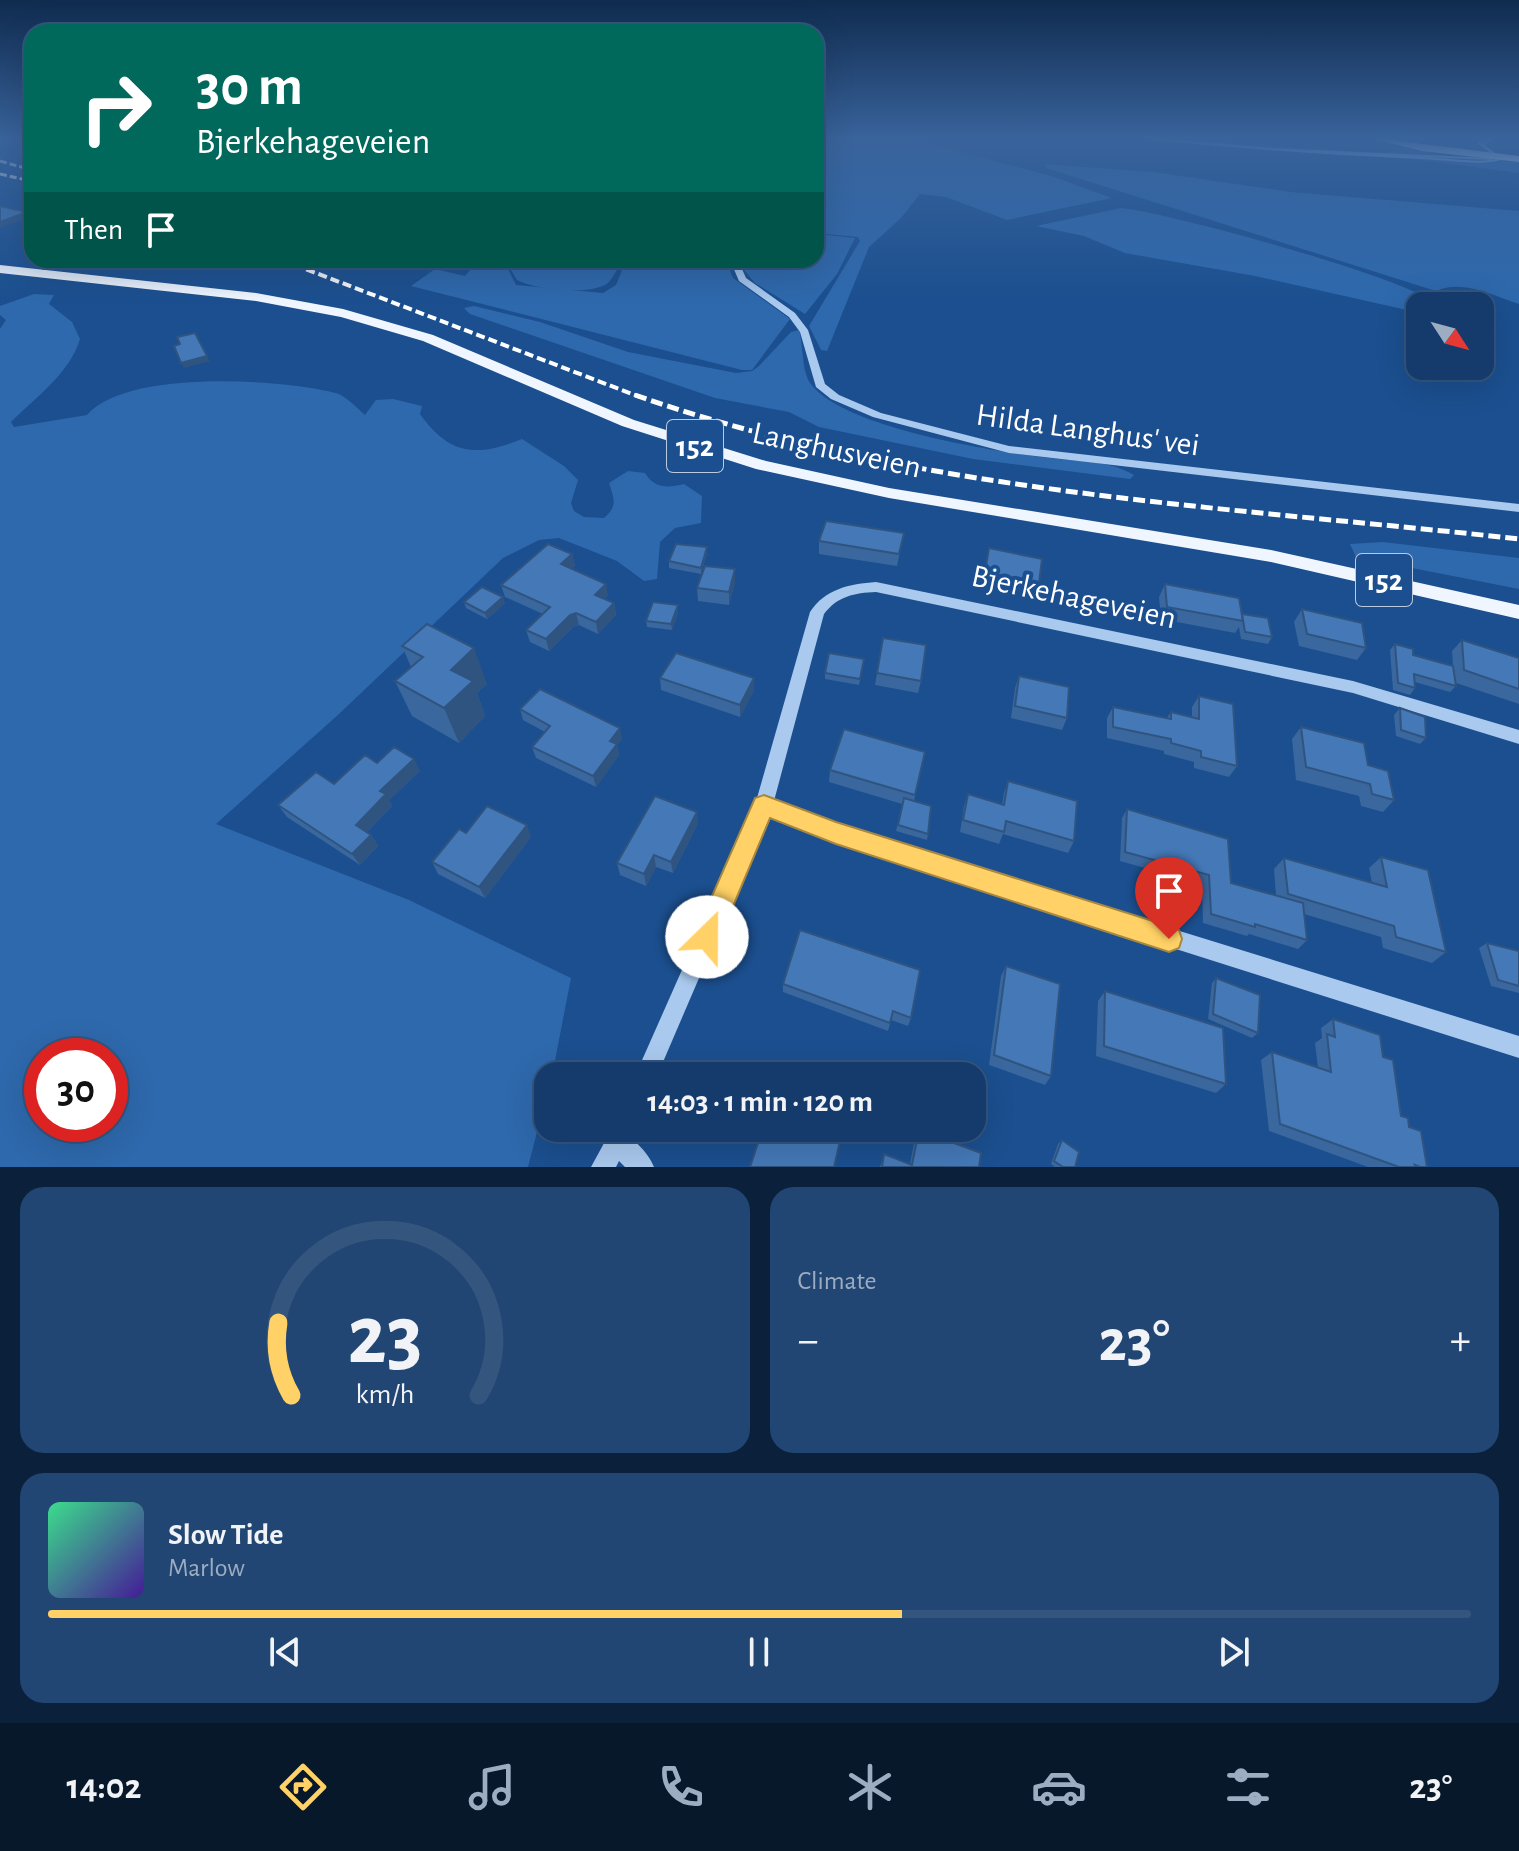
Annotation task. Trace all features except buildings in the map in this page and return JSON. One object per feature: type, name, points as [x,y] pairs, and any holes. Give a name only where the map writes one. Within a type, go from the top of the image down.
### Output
[{"type":"main road","name":"Langhusveien","points":[[0,263],[24,266]]},
{"type":"main road","name":"Langhusveien","points":[[36,268],[295,303],[384,323],[455,349],[628,423],[804,476],[1271,556],[1519,612]]},
{"type":"main road","name":"Langhusveien","points":[[0,269],[159,285]]},
{"type":"street","name":"Hilda Langhus' vei","points":[[737,268],[742,279],[792,315],[805,332],[820,385],[835,397],[877,415],[1009,449],[1519,508]]},
{"type":"street","name":"Bjerkehageveien","points":[[652,1062],[764,805],[817,612],[824,602],[850,588],[876,587],[1338,683],[1519,737]]},
{"type":"street","points":[[764,805],[836,833],[1519,1047]]},
{"type":"street","points":[[603,1167],[616,1142]]},
{"type":"street","points":[[625,1142],[642,1167]]},
{"type":"shaded area","points":[[824,191],[1094,191],[1112,198],[1007,220],[946,197],[920,194],[901,218],[869,247],[827,351],[821,350],[809,326],[860,241],[858,237],[824,234]]},
{"type":"shaded area","points":[[1120,191],[1286,191],[1519,211],[1519,304],[1494,295],[1494,292],[1446,288],[1436,291]]},
{"type":"shaded area","points":[[1121,208],[1146,212],[1288,249],[1414,292],[1406,292],[1406,310],[1255,276],[1125,253],[1084,236],[1036,226]]},
{"type":"shaded area","points":[[824,235],[855,238],[837,274],[805,314],[755,283],[742,268],[824,268]]},
{"type":"shaded area","points":[[472,268],[508,268],[516,285],[603,293],[616,285],[623,268],[729,268],[733,278],[790,319],[752,370],[742,370],[411,286],[435,269],[465,276]]},
{"type":"shaded area","points":[[510,268],[618,268],[605,285],[585,290],[560,290],[517,280]]},
{"type":"shaded area","points":[[34,294],[54,295],[49,304],[72,322],[80,339],[60,374],[11,422],[14,427],[87,415],[107,400],[135,390],[169,384],[280,384],[336,393],[365,415],[376,400],[393,399],[422,406],[420,414],[431,428],[442,438],[465,449],[491,449],[522,439],[564,466],[578,480],[571,503],[574,511],[584,517],[604,518],[608,514],[614,502],[609,483],[628,471],[645,473],[662,486],[684,484],[702,496],[701,523],[675,528],[660,542],[657,579],[644,581],[617,561],[559,538],[539,540],[503,558],[339,714],[216,824],[409,900],[571,978],[555,1062],[534,1062],[534,1142],[528,1167],[0,1167],[0,329],[6,320],[0,315],[0,306]]},
{"type":"shaded area","points":[[474,306],[540,322],[628,352],[736,373],[752,371],[791,332],[799,330],[805,372],[810,383],[827,399],[853,413],[922,435],[1026,455],[1104,464],[1134,475],[1130,479],[973,459],[819,427],[789,412],[715,398],[470,314],[464,308]]},
{"type":"shaded area","points":[[1383,542],[1519,558],[1519,589],[1356,557],[1350,544]]},
{"type":"railway","points":[[303,268],[640,397]]},
{"type":"railway","points":[[635,395],[742,428],[851,455],[961,475],[1184,505],[1519,539]]},
{"type":"route","points":[[707,937],[764,805],[836,833],[1169,939]]}]
